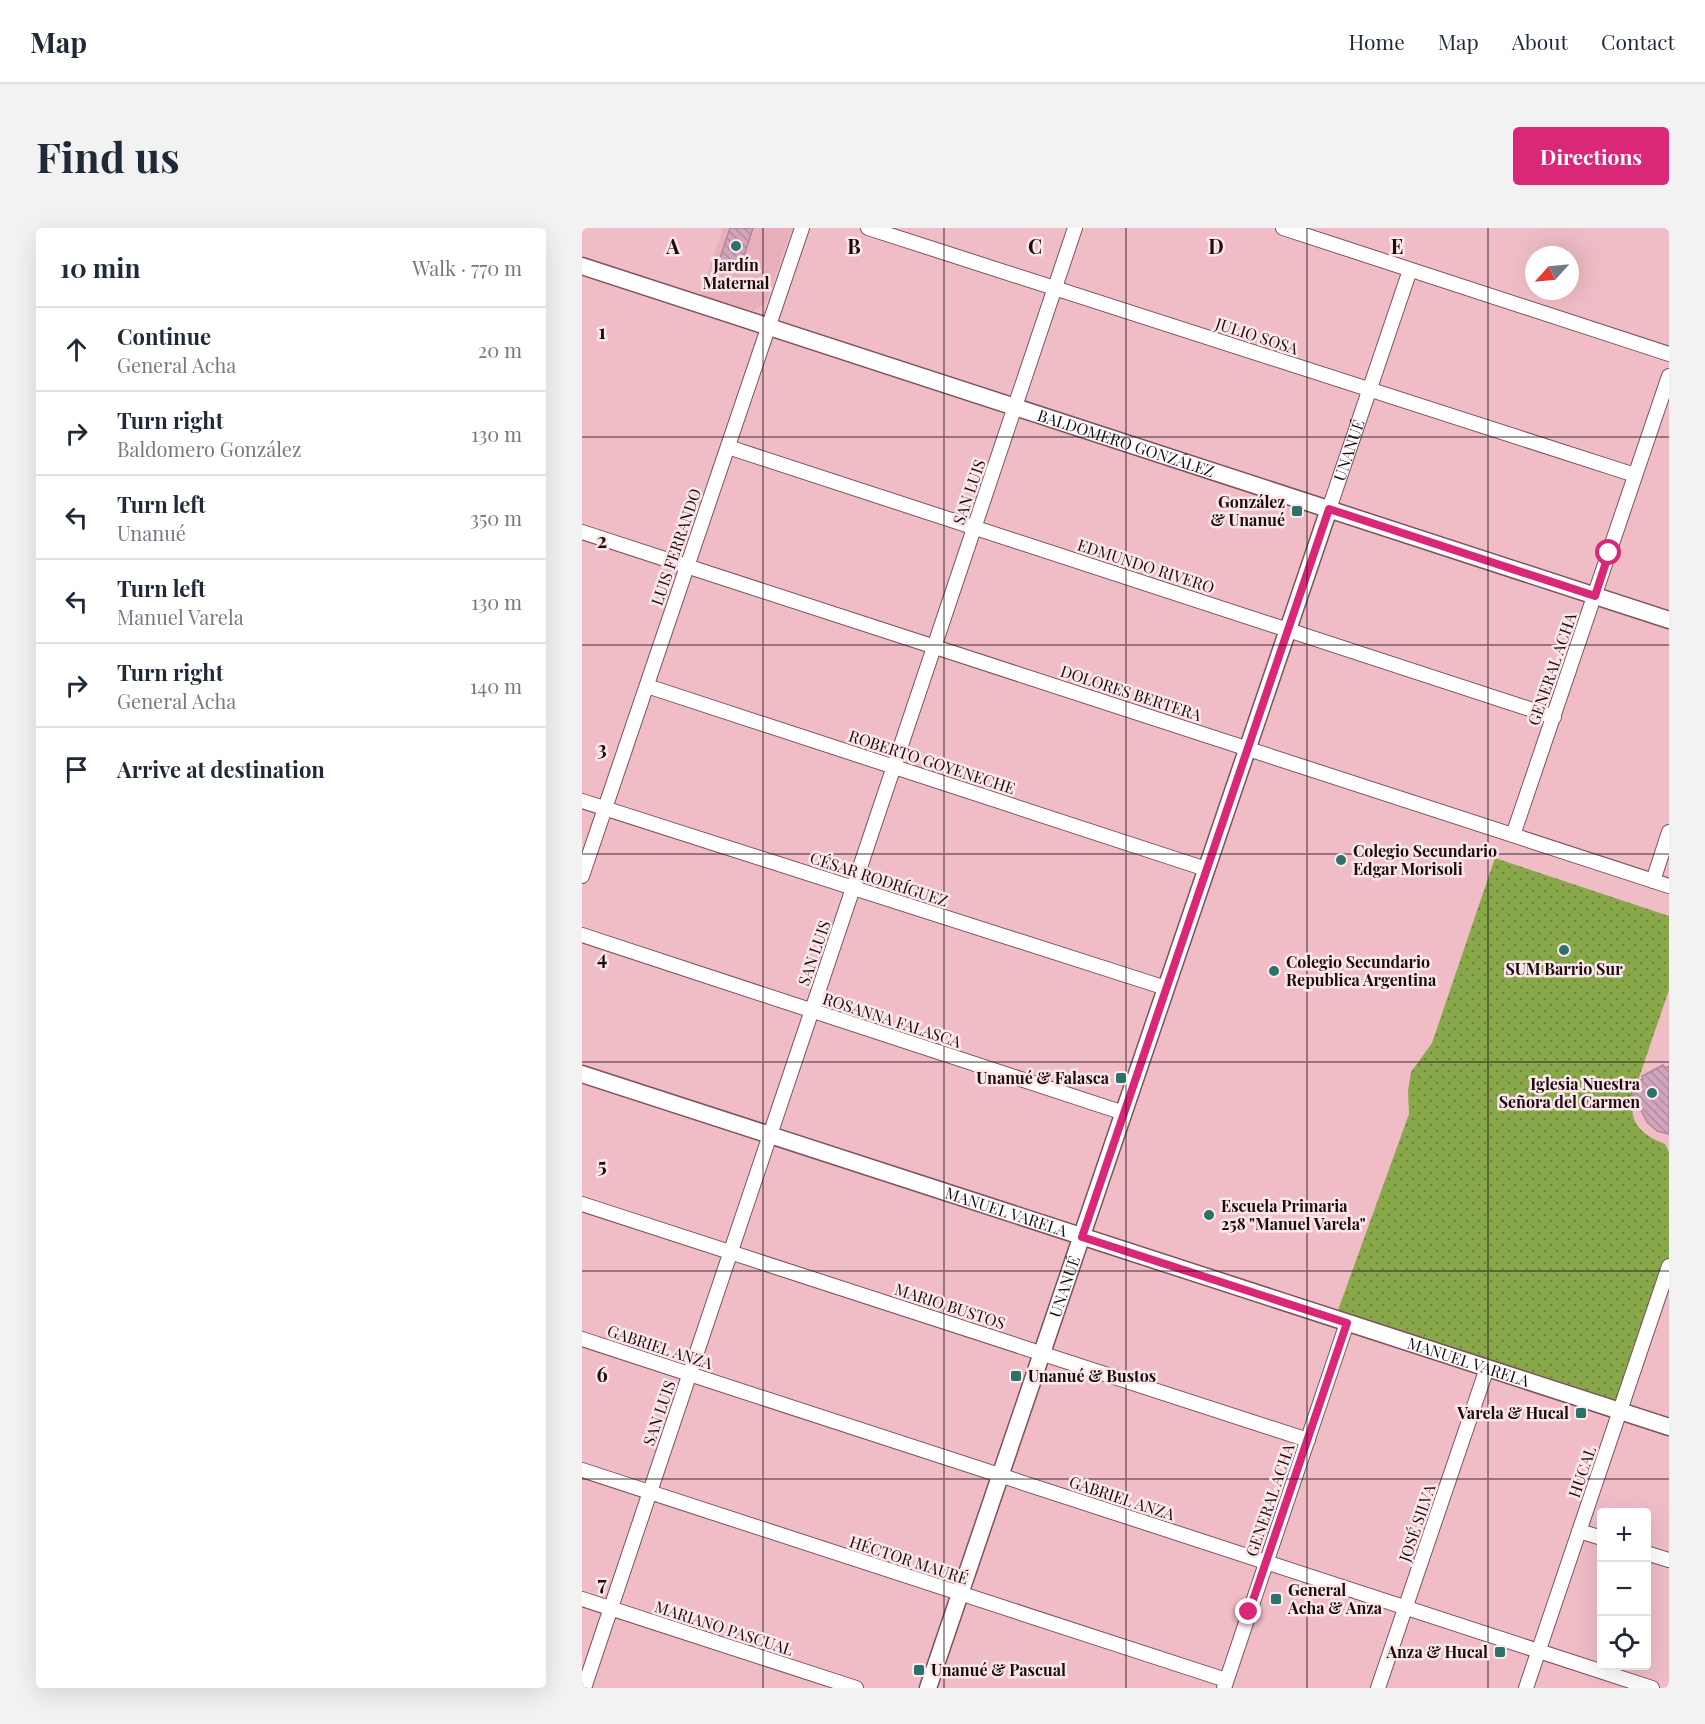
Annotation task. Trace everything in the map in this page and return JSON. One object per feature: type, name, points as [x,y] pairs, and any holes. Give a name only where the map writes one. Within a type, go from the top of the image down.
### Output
[{"type":"street","name":"LUIS FERRANDO","points":[[582,876],[802,228]]},
{"type":"street","name":"JULIO SOSA","points":[[868,228],[1635,475]]},
{"type":"street","name":"SAN LUIS","points":[[584,1688],[1075,228]]},
{"type":"street","points":[[1282,228],[1669,354]]},
{"type":"street","name":"BALDOMERO GONZÁLEZ","points":[[582,266],[1669,620]]},
{"type":"street","name":"UNANUÉ","points":[[928,1688],[1410,270]]},
{"type":"street","name":"GENERAL ACHA","points":[[1513,836],[1669,376]]},
{"type":"street","name":"EDMUNDO RIVERO","points":[[728,447],[1554,717]]},
{"type":"street","name":"DOLORES BERTERA","points":[[582,531],[1669,886]]},
{"type":"street","name":"ROBERTO GOYENECHE","points":[[647,686],[1206,869]]},
{"type":"street","name":"CÉSAR RODRÍGUEZ","points":[[582,801],[1166,988]]},
{"type":"street","points":[[1653,881],[1669,832]]},
{"type":"street","name":"ROSANNA FALASCA","points":[[582,935],[1124,1113]]},
{"type":"street","name":"MANUEL VARELA","points":[[582,1074],[1669,1427]]},
{"type":"street","name":"MARIO BUSTOS","points":[[582,1204],[1308,1440]]},
{"type":"street","name":"HUCAL","points":[[1526,1688],[1620,1412],[1665,1291],[1669,1266]]},
{"type":"street","name":"GENERAL ACHA","points":[[1225,1684],[1347,1323]]},
{"type":"street","name":"GABRIEL ANZA","points":[[582,1339],[1652,1688]]},
{"type":"street","name":"JOSÉ SILVA","points":[[1378,1688],[1487,1368]]},
{"type":"street","name":"HÉCTOR MAURÉ","points":[[582,1470],[1225,1684]]},
{"type":"street","points":[[1579,1531],[1597,1536]]},
{"type":"street","points":[[1651,1554],[1669,1560]]},
{"type":"street","name":"MARIANO PASCUAL","points":[[582,1599],[856,1688]]},
{"type":"shaded area","points":[[723,228],[792,228],[766,303],[753,311],[700,295]]},
{"type":"green space","points":[[1495,858],[1669,916],[1669,990],[1630,1104],[1633,1105],[1634,1119],[1641,1130],[1665,1144],[1669,1152],[1669,1260],[1620,1406],[1337,1313],[1409,1114],[1408,1091],[1411,1072],[1432,1043]]},
{"type":"building","name":"Jardín Maternal","points":[[730,228],[753,228],[739,271],[718,264]]},
{"type":"building","name":"Iglesia Nuestra Señora del Carmen","points":[[1663,1065],[1665,1068],[1669,1066],[1669,1134],[1657,1131],[1647,1122],[1640,1108],[1631,1104],[1639,1081],[1643,1079],[1642,1076]]},
{"type":"place","name":"Jardín Maternal","points":[[736,246]]},
{"type":"place","name":"González & Unanué","points":[[1297,511]]},
{"type":"place","name":"Colegio Secundario Edgar Morisoli","points":[[1341,860]]},
{"type":"place","name":"SUM Barrio Sur","points":[[1564,950]]},
{"type":"place","name":"Colegio Secundario Republica Argentina","points":[[1274,971]]},
{"type":"place","name":"Unanué & Falasca","points":[[1121,1078]]},
{"type":"place","name":"Iglesia Nuestra Señora del Carmen","points":[[1652,1093]]},
{"type":"place","name":"Escuela Primaria 258 \"Manuel Varela\"","points":[[1209,1215]]},
{"type":"place","name":"Unanué & Bustos","points":[[1016,1376]]},
{"type":"place","name":"Varela & Hucal","points":[[1581,1413]]},
{"type":"place","name":"General Acha & Anza","points":[[1276,1599]]},
{"type":"place","name":"Anza & Hucal","points":[[1500,1652]]},
{"type":"place","name":"Unanué & Pascual","points":[[919,1670]]},
{"type":"route","points":[[1249,1612],[1347,1323],[1082,1237],[1329,509],[1595,596],[1609,553]]}]
